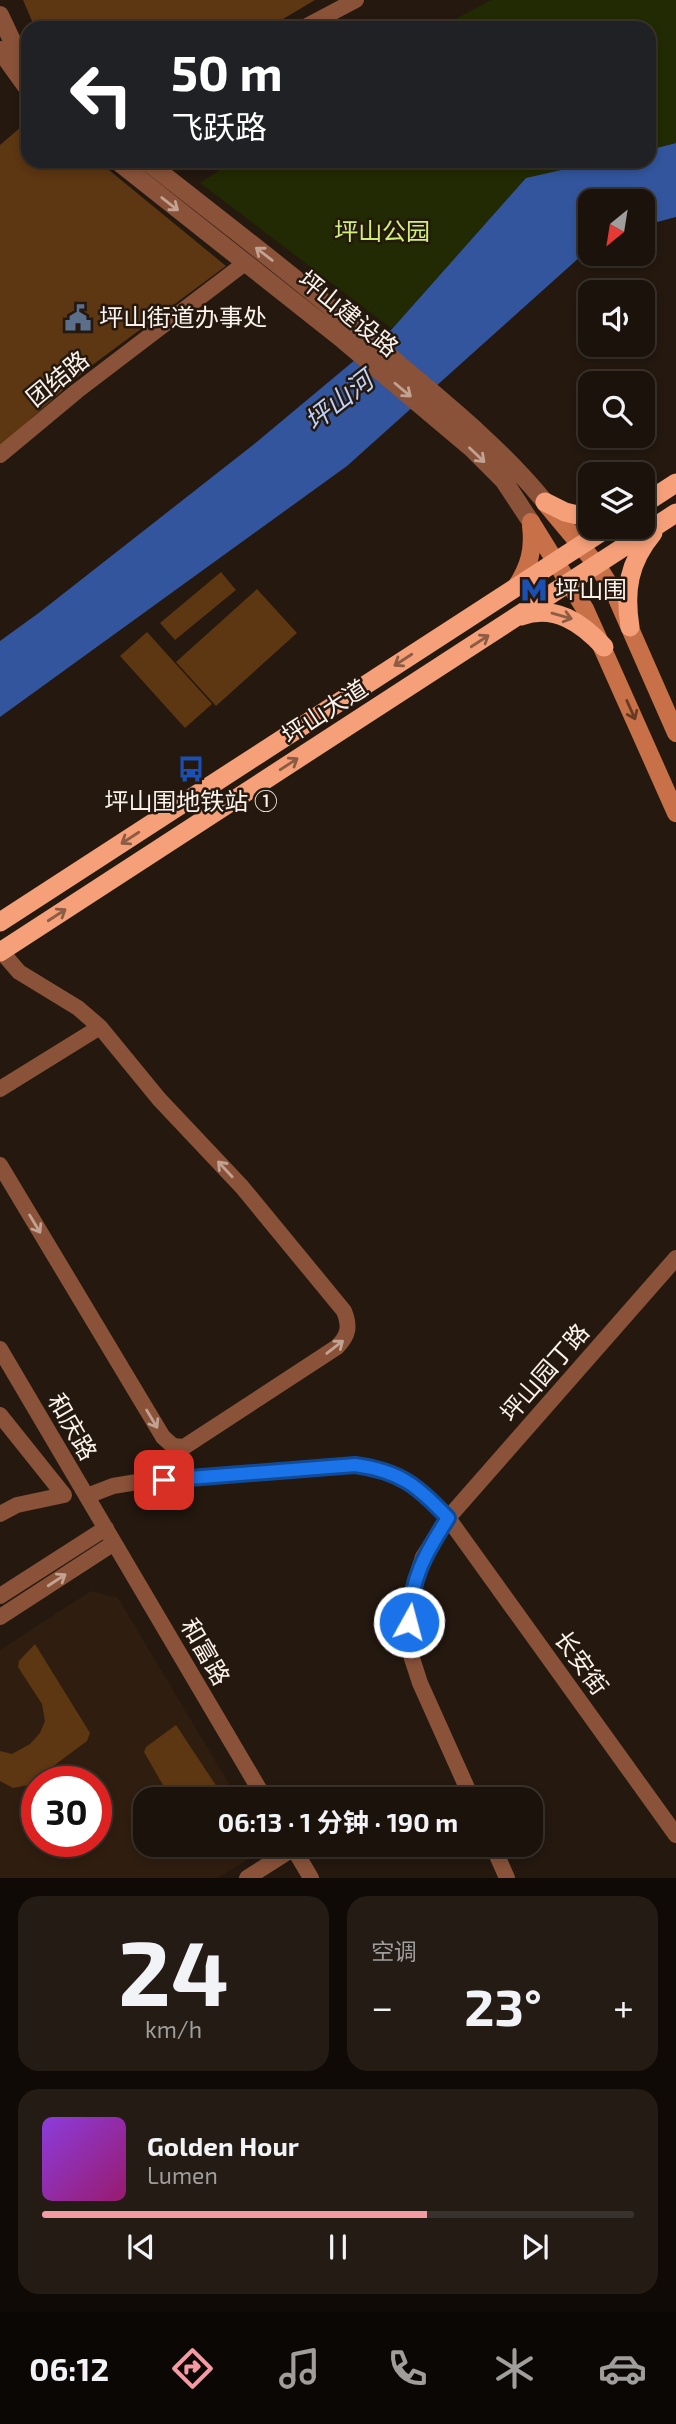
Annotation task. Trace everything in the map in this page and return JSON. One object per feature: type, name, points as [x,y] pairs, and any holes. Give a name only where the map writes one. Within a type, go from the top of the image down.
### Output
[{"type":"highway","points":[[655,497],[676,483]]},
{"type":"highway","points":[[545,502],[578,515]]},
{"type":"highway","points":[[630,626],[626,605],[627,584],[632,565],[641,548],[671,517]]},
{"type":"highway","name":"坪山大道","points":[[1,951],[671,517]]},
{"type":"highway","name":"坪山大道","points":[[0,922],[590,539]]},
{"type":"highway","points":[[511,621],[526,614],[556,614],[573,620],[589,631],[604,647]]},
{"type":"main road","points":[[545,502],[597,565],[614,592],[676,733]]},
{"type":"main road","points":[[531,522],[570,582],[604,647],[676,813]]},
{"type":"main road","points":[[516,587],[526,571],[531,554],[531,522]]},
{"type":"street","points":[[316,21],[356,0]]},
{"type":"street","points":[[0,15],[21,55]]},
{"type":"street","points":[[0,51],[21,82]]},
{"type":"street","name":"坪山建设路","points":[[129,168],[245,263],[349,333]]},
{"type":"street","name":"坪山建设路","points":[[154,168],[432,403],[517,468],[545,502]]},
{"type":"street","name":"团结路","points":[[0,455],[77,391],[245,263]]},
{"type":"street","name":"坪山建设路","points":[[432,403],[504,481],[531,522]]},
{"type":"street","points":[[0,1165],[163,1437],[173,1446],[184,1447],[337,1347],[346,1338],[349,1324],[344,1311],[242,1187],[159,1099],[100,1027],[78,1008],[19,972],[1,951]]},
{"type":"street","points":[[0,1089],[100,1027]]},
{"type":"street","name":"坪山园丁路","points":[[467,1787],[420,1683],[408,1646],[410,1598],[423,1557],[448,1518],[676,1258]]},
{"type":"street","name":"和庆路","points":[[0,1349],[106,1528]]},
{"type":"street","points":[[0,1415],[64,1495],[17,1506],[0,1514]]},
{"type":"street","name":"长安街","points":[[87,1496],[113,1486],[137,1482],[355,1465],[379,1468],[402,1478],[426,1494],[448,1518],[676,1835]]},
{"type":"street","points":[[0,1596],[106,1528]]},
{"type":"street","name":"和富路","points":[[106,1528],[258,1787]]},
{"type":"street","points":[[0,1616],[114,1543]]},
{"type":"street","points":[[247,1878],[277,1857]]},
{"type":"street","points":[[299,1857],[311,1878]]},
{"type":"street","points":[[498,1857],[507,1878]]},
{"type":"shaded area","points":[[91,1591],[118,1598],[231,1787],[133,1787],[133,1857],[250,1858],[218,1878],[0,1878],[0,1650]]},
{"type":"green space","points":[[491,0],[676,0],[676,143],[656,148],[656,21],[452,21]]},
{"type":"green space","name":"坪山公园","points":[[223,168],[572,168],[526,179],[392,329],[200,183]]},
{"type":"water","name":"坪山河","points":[[676,143],[676,217],[655,223],[655,189],[578,189],[578,259],[347,466],[0,717],[0,641],[253,445],[392,329],[526,178],[570,168],[656,168],[656,148]]},
{"type":"building","points":[[23,0],[315,0],[280,21],[32,21]]},
{"type":"building","name":"坪山街道办事处","points":[[21,127],[21,168],[107,168],[226,266],[87,369],[0,446],[0,145]]},
{"type":"building","points":[[221,572],[236,590],[175,640],[160,623]]},
{"type":"building","points":[[257,589],[297,633],[216,706],[176,662]]},
{"type":"building","points":[[147,632],[212,704],[185,728],[120,656]]},
{"type":"building","points":[[35,1644],[90,1733],[87,1741],[53,1766],[21,1766],[21,1786],[13,1788],[0,1781],[0,1751],[12,1754],[30,1744],[40,1733],[45,1721],[42,1704],[18,1667],[19,1661]]},
{"type":"building","points":[[176,1725],[217,1787],[164,1787],[144,1752],[146,1747]]},
{"type":"place","name":"坪山街道办事处","points":[[78,318]]},
{"type":"place","name":"坪山围","points":[[534,590]]},
{"type":"place","name":"坪山围地铁站 ①","points":[[191,769]]},
{"type":"route","points":[[164,1480],[355,1465],[379,1468],[402,1478],[426,1494],[448,1518],[423,1557],[410,1598],[409,1622]]}]
